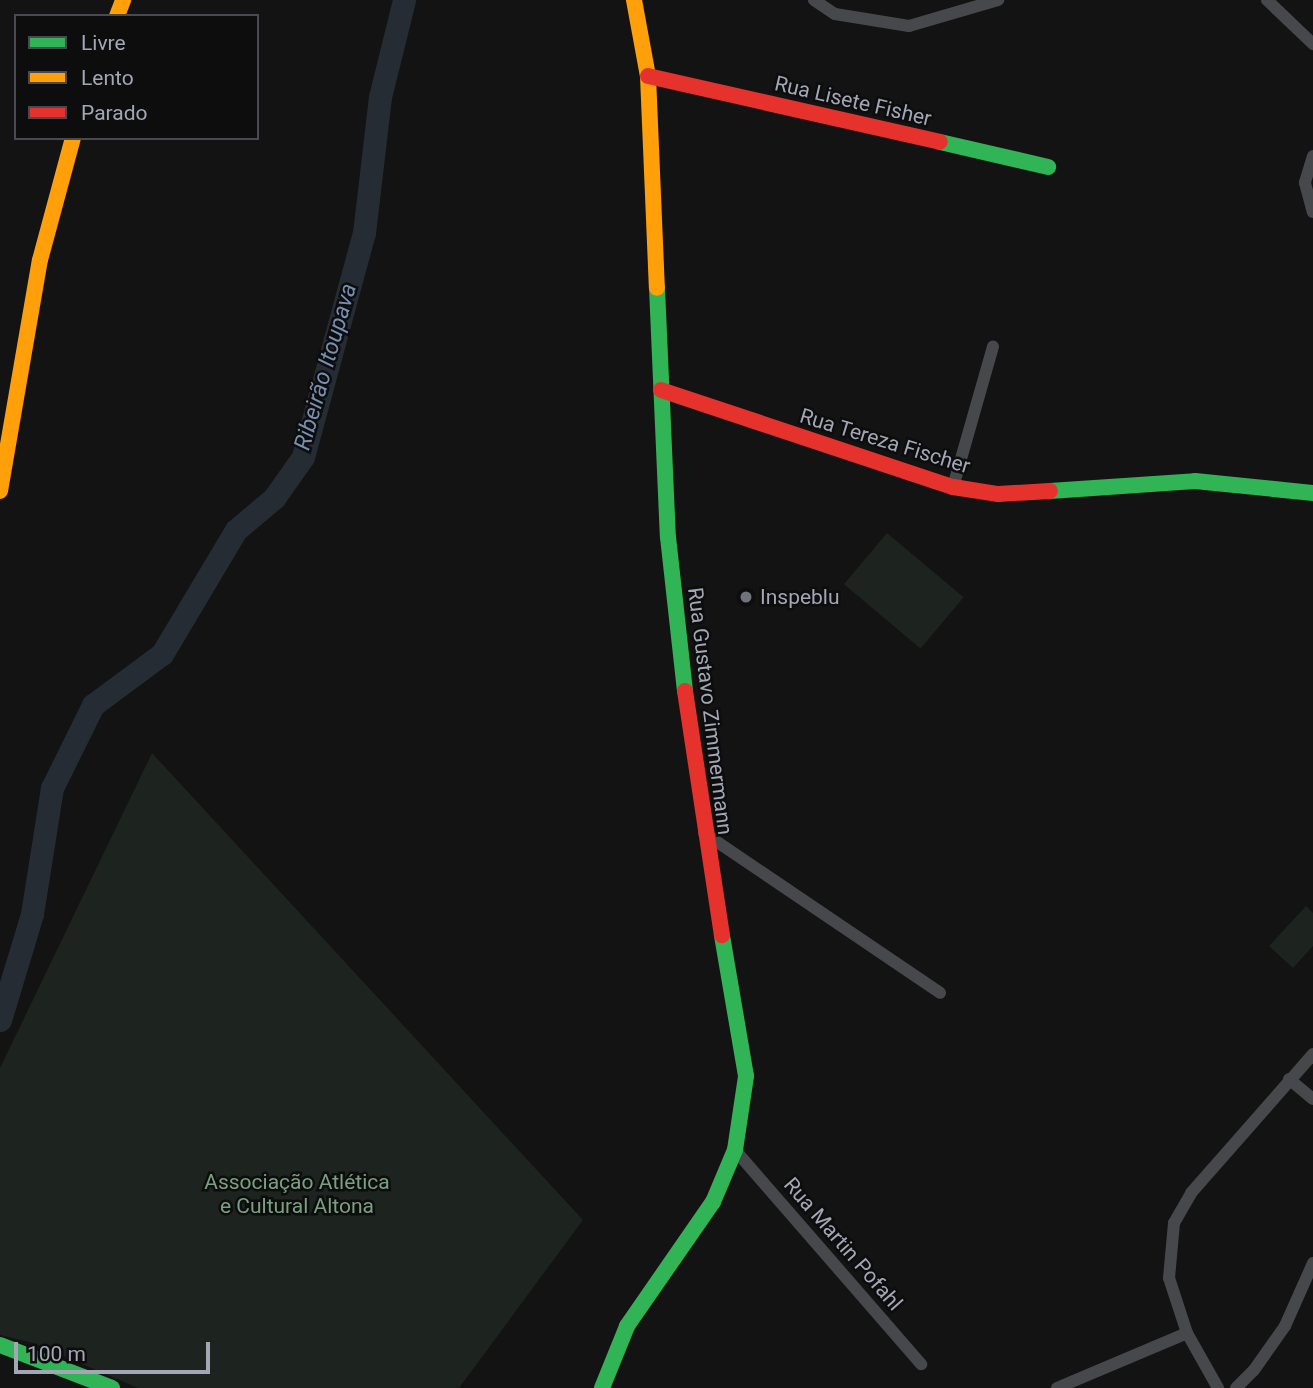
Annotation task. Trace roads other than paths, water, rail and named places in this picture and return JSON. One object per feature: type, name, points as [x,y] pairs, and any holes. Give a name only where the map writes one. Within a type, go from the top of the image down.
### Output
[{"type":"street","name":"Rua Gustavo Zimmermann","points":[[602,1388],[627,1326],[652,1285],[693,1236],[735,1150],[745,1101],[746,1058],[704,833],[668,537],[648,76],[634,0]]},
{"type":"street","points":[[814,0],[835,15],[909,26],[998,0]]},
{"type":"street","points":[[1267,0],[1313,44]]},
{"type":"street","name":"Rua Lisete Fisher","points":[[648,76],[1048,167]]},
{"type":"street","points":[[0,491],[40,260],[72,140]]},
{"type":"street","points":[[1313,156],[1305,183],[1313,212]]},
{"type":"street","points":[[953,487],[993,346]]},
{"type":"street","name":"Rua Tereza Fischer","points":[[661,390],[953,487],[998,494],[1195,481],[1313,493]]},
{"type":"street","points":[[704,833],[940,993]]},
{"type":"street","points":[[1218,1388],[1187,1332],[1169,1278],[1174,1223],[1191,1193],[1313,1054]]},
{"type":"street","points":[[1290,1079],[1313,1099]]},
{"type":"street","name":"Rua Martin Pofahl","points":[[735,1150],[921,1364]]},
{"type":"street","points":[[1236,1388],[1254,1370],[1285,1326],[1313,1263]]},
{"type":"street","points":[[1057,1388],[1187,1332]]},
{"type":"street","points":[[0,1345],[112,1388]]},
{"type":"waterway","name":"Ribeirão Itoupava","points":[[0,1020],[32,914],[52,788],[93,705],[162,654],[236,530],[274,498],[303,457],[364,233],[380,97],[404,0]]},
{"type":"place","name":"Inspeblu","points":[[746,597]]},
{"type":"park label","name":"Associação Atlética e Cultural Altona","points":[[297,1194]]}]
